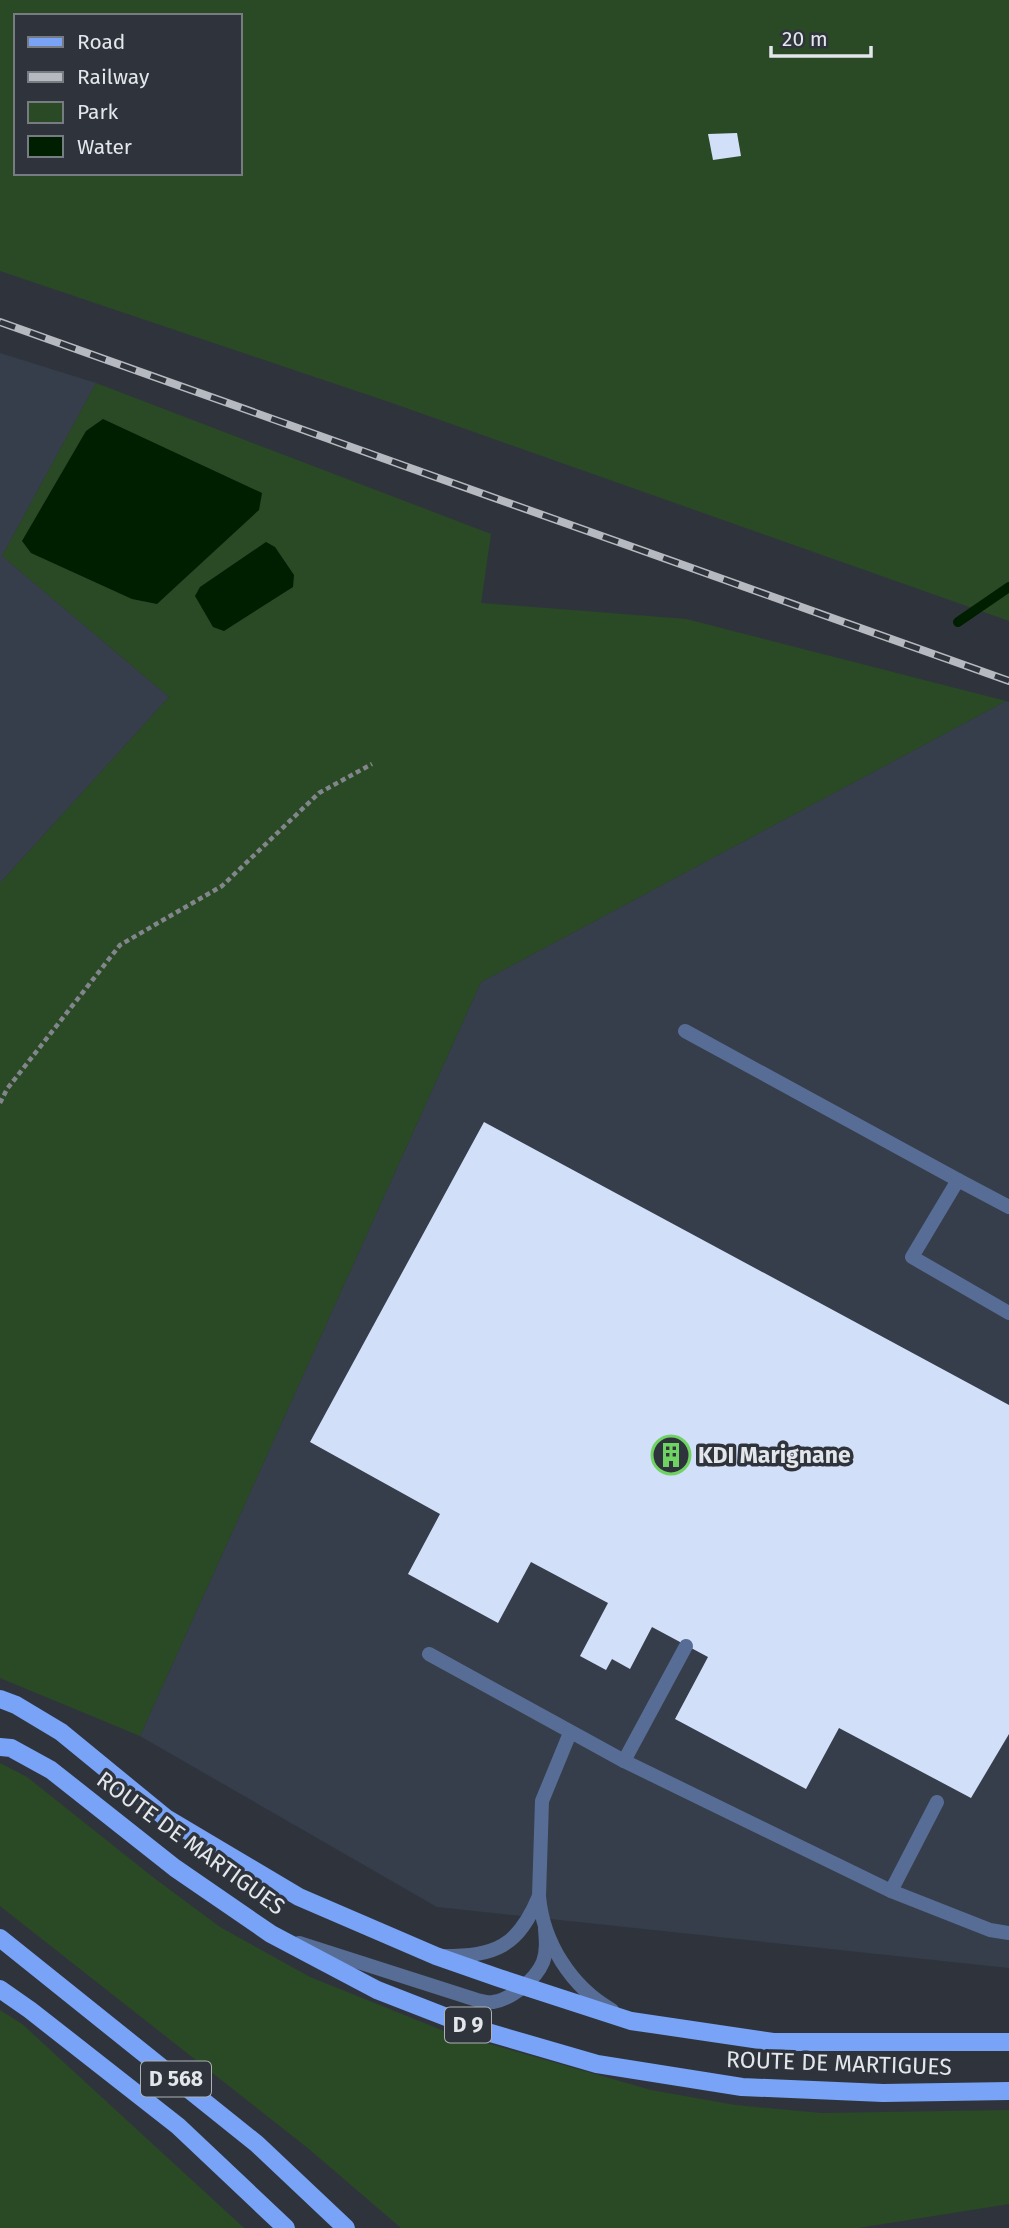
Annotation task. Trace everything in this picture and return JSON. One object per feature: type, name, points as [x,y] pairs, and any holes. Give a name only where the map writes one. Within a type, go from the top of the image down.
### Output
[{"type":"main road","name":"ROUTE DE MARTIGUES","points":[[0,1699],[16,1705],[61,1732],[166,1818],[288,1890],[436,1955],[523,1986],[631,2021],[773,2042],[1009,2042]]},
{"type":"main road","name":"ROUTE DE MARTIGUES","points":[[0,1746],[11,1748],[51,1770],[174,1868],[271,1934],[377,1990],[477,2029],[597,2064],[743,2087],[883,2093],[1009,2091]]},
{"type":"main road","name":"D 568","points":[[0,1938],[257,2144],[346,2228]]},
{"type":"main road","name":"D 568","points":[[0,1989],[178,2126],[285,2228]]},
{"type":"lane","points":[[685,1031],[1009,1207]]},
{"type":"lane","points":[[958,1180],[912,1257],[1009,1313]]},
{"type":"lane","points":[[624,1761],[686,1646]]},
{"type":"lane","points":[[429,1654],[624,1761],[891,1891],[990,1930],[1009,1933]]},
{"type":"lane","points":[[271,1934],[477,2000],[493,2002],[523,1986],[536,1975],[543,1961],[546,1945],[539,1896],[542,1801],[570,1733]]},
{"type":"lane","points":[[891,1891],[937,1802]]},
{"type":"lane","points":[[436,1955],[475,1956],[495,1951],[524,1927],[539,1896]]},
{"type":"lane","points":[[545,1929],[560,1959],[578,1984],[600,2003],[631,2021]]},
{"type":"path","points":[[0,1103],[7,1089],[120,945],[222,886],[319,793],[372,764]]},
{"type":"shaded area","points":[[0,353],[96,383],[2,556],[169,697],[0,883]]},
{"type":"shaded area","points":[[1006,701],[1009,702],[1009,1968],[437,1907],[140,1736],[481,982]]},
{"type":"green space","points":[[0,0],[1009,0],[1009,621],[395,404],[0,271]]},
{"type":"green space","points":[[96,383],[491,534],[481,603],[686,619],[1006,701],[481,982],[140,1736],[0,1678],[0,883],[169,697],[2,556]]},
{"type":"green space","points":[[0,1763],[27,1777],[220,1927],[310,1977],[444,2031],[651,2090],[735,2105],[821,2113],[1009,2110],[1009,2204],[858,2228],[401,2228],[309,2149],[0,1906]]},
{"type":"green space","points":[[0,2010],[22,2024],[244,2228],[0,2228]]},
{"type":"water","points":[[103,419],[262,493],[259,510],[157,604],[132,599],[31,553],[22,541],[86,431]]},
{"type":"water","points":[[266,542],[275,547],[294,575],[293,587],[224,631],[213,627],[195,596],[200,587]]},
{"type":"building","points":[[737,133],[741,156],[713,160],[708,134]]},
{"type":"building","name":"KDI Marignane","points":[[484,1122],[1009,1405],[1009,1734],[971,1798],[839,1728],[806,1789],[675,1719],[708,1657],[652,1627],[630,1669],[612,1659],[606,1670],[580,1656],[608,1603],[531,1562],[498,1623],[408,1574],[440,1514],[310,1442]]},
{"type":"waterway","points":[[958,622],[1009,587]]},
{"type":"railway","points":[[0,322],[1009,681]]},
{"type":"place","name":"KDI Marignane","points":[[671,1455]]}]
